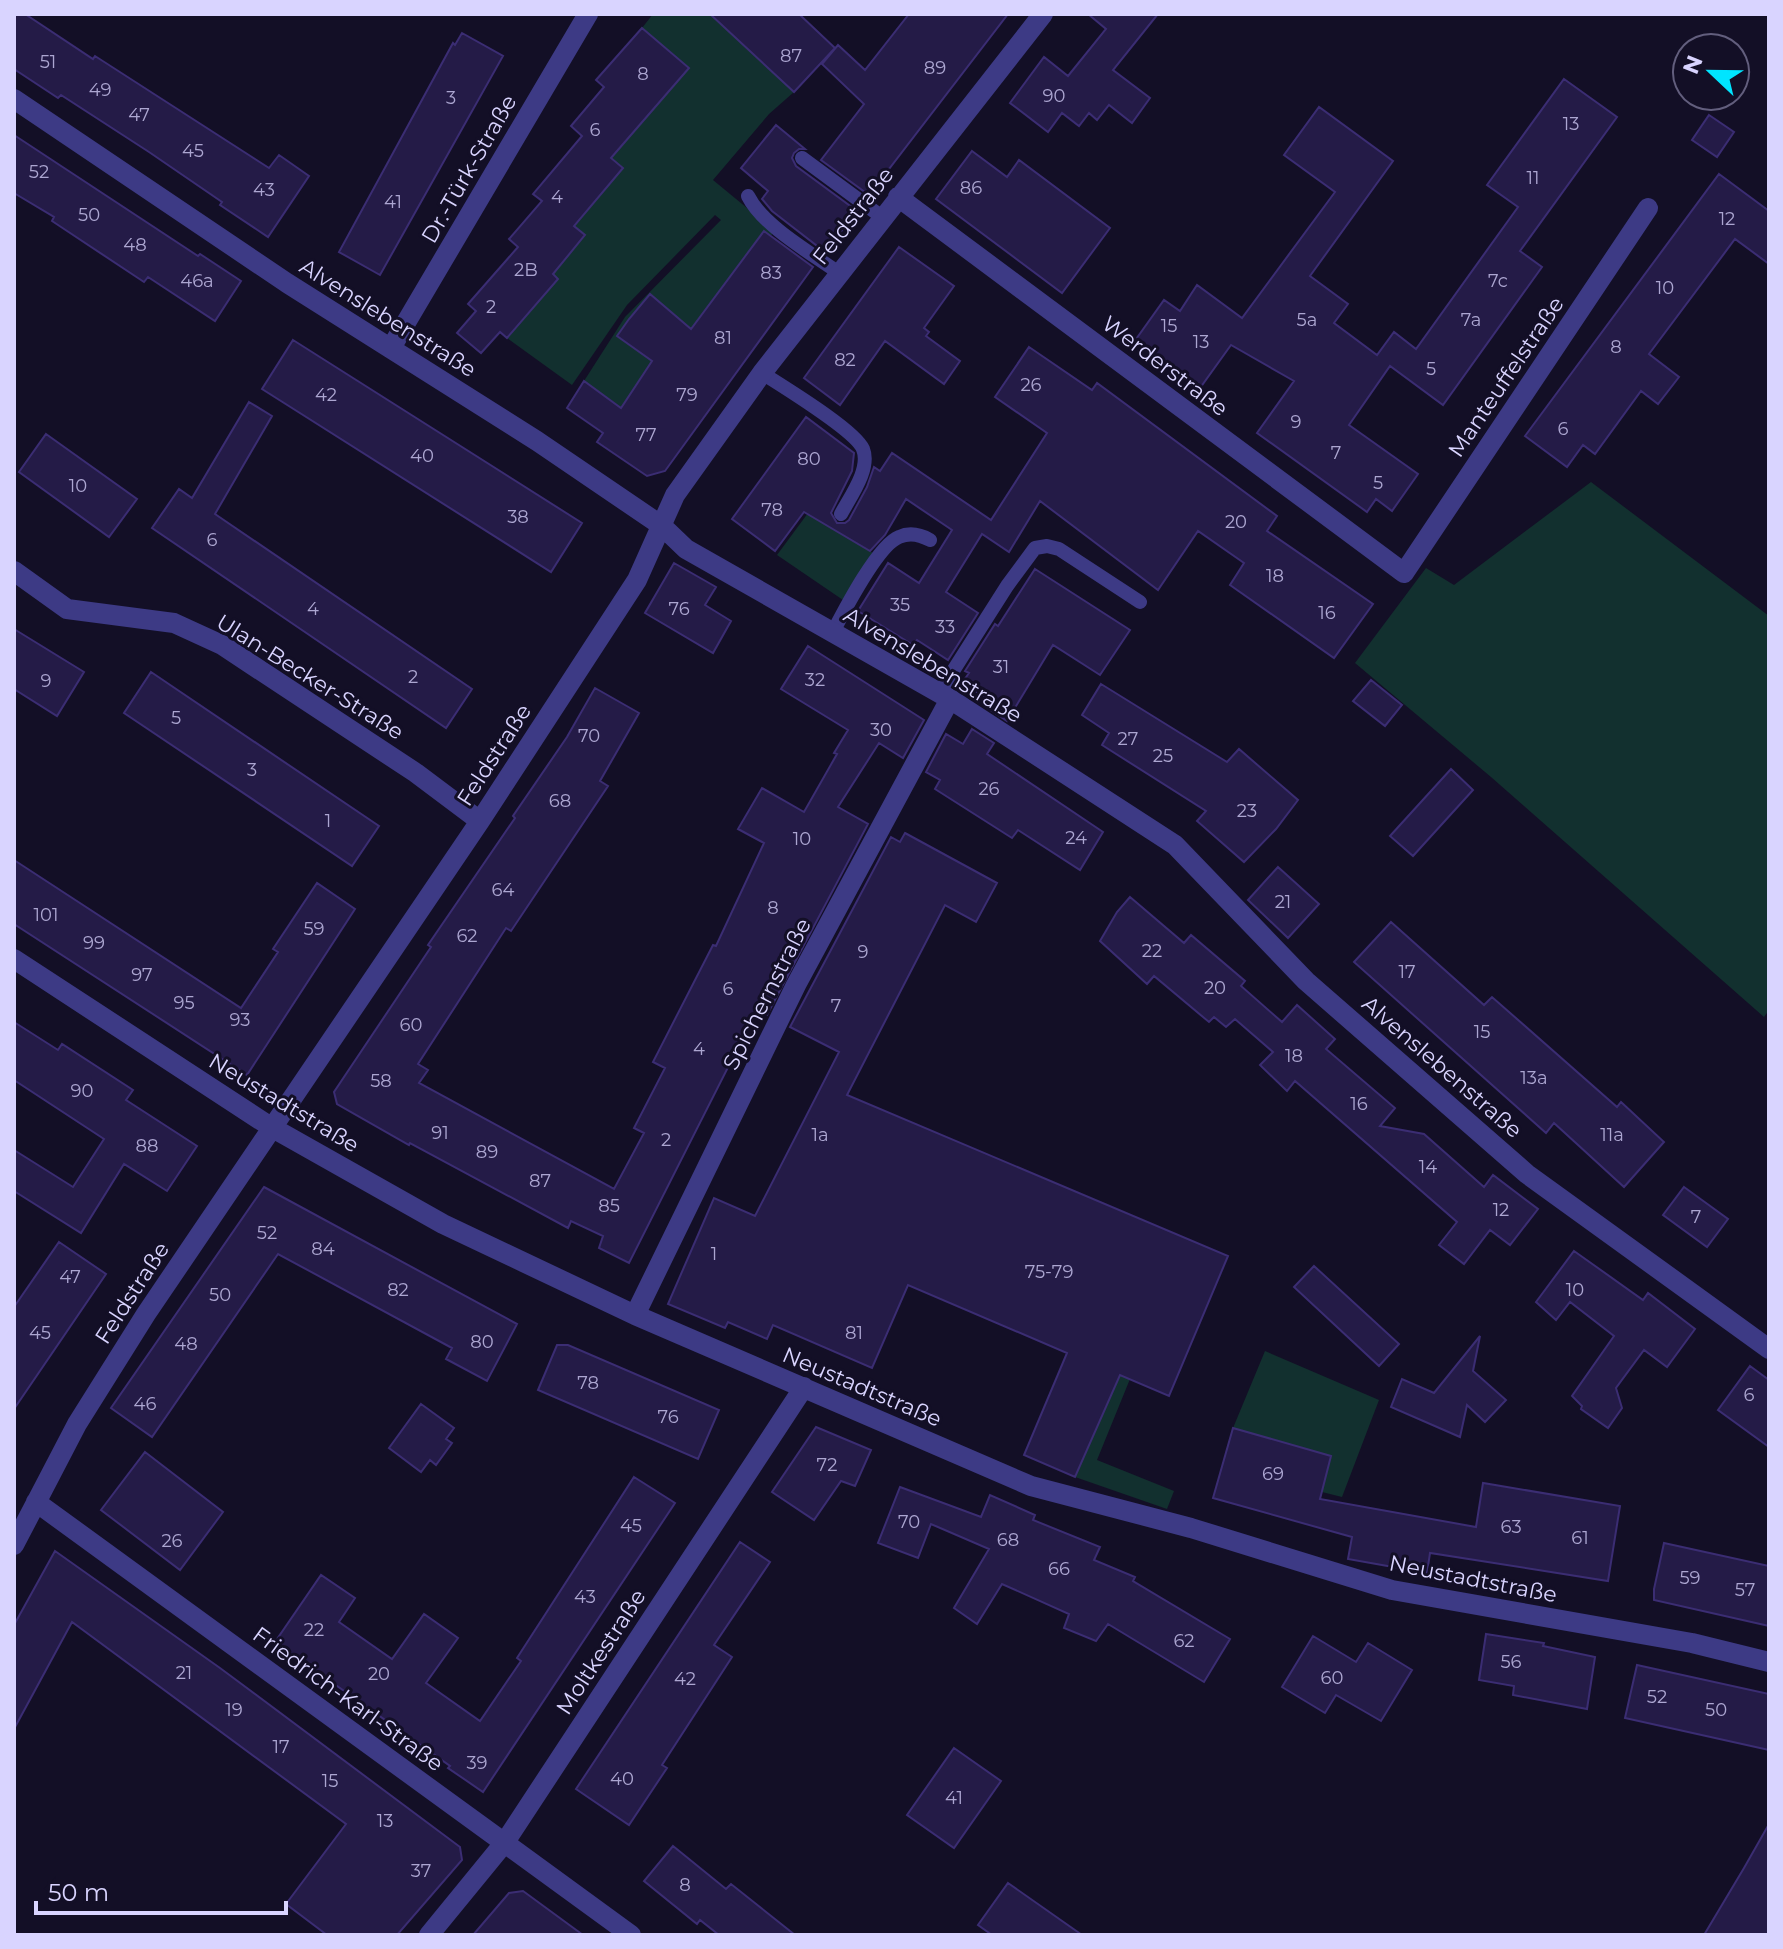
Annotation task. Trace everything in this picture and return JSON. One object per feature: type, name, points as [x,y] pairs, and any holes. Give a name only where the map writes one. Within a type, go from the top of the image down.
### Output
[{"type":"street","name":"Dr.-Türk-Straße","points":[[391,348],[588,14]]},
{"type":"street","name":"Feldstraße","points":[[14,1545],[77,1424],[146,1314],[480,821],[637,580],[675,495],[762,373],[1043,14]]},
{"type":"street","name":"Alvenslebenstraße","points":[[14,99],[287,283],[537,441],[662,526],[686,549],[944,696],[1175,845],[1306,981],[1527,1174],[1769,1349]]},
{"type":"street","name":"Werderstraße","points":[[898,197],[1404,573]]},
{"type":"street","name":"Manteuffelstraße","points":[[1404,573],[1648,208]]},
{"type":"street","name":"Ulan-Becker-Straße","points":[[14,571],[67,609],[174,623],[222,645],[416,773],[480,821]]},
{"type":"street","name":"Spichernstraße","points":[[635,1315],[796,985],[944,696]]},
{"type":"street","name":"Neustadtstraße","points":[[14,959],[271,1127],[443,1224],[635,1315],[1031,1486],[1191,1528],[1392,1590],[1692,1643],[1769,1662]]},
{"type":"street","name":"Moltkestraße","points":[[429,1935],[505,1842],[804,1387]]},
{"type":"street","name":"Friedrich-Karl-Straße","points":[[36,1502],[631,1935]]},
{"type":"lane","points":[[802,158],[882,217]]},
{"type":"lane","points":[[748,196],[754,208],[775,226],[839,273]]},
{"type":"lane","points":[[762,373],[813,407],[863,449],[864,464],[841,514]]},
{"type":"lane","points":[[833,632],[887,546],[897,537],[908,535],[920,535],[930,540]]},
{"type":"lane","points":[[944,696],[1007,586],[1035,548],[1047,546],[1059,549],[1140,602]]},
{"type":"green space","points":[[653,14],[710,14],[794,92],[769,114],[713,180],[775,231],[768,239],[761,235],[637,408],[626,401],[621,407],[584,381],[625,317],[721,220],[715,215],[627,305],[572,385],[507,338],[557,279],[552,274],[585,236],[574,226],[611,158],[688,68],[642,28]]},
{"type":"green space","points":[[1591,482],[1769,616],[1769,1010],[1764,1017],[1491,777],[1355,663],[1426,568],[1454,585]]},
{"type":"green space","points":[[808,513],[873,553],[843,600],[777,555]]},
{"type":"green space","points":[[1265,1351],[1379,1400],[1342,1497],[1322,1492],[1331,1456],[1233,1428]]},
{"type":"green space","points":[[1120,1375],[1130,1379],[1097,1460],[1174,1491],[1167,1509],[1075,1477]]},
{"type":"building","points":[[14,14],[25,14],[93,59],[95,56],[269,168],[279,155],[309,176],[268,237],[149,152],[61,95],[58,98],[14,69]]},
{"type":"building","points":[[710,14],[799,14],[835,48],[794,92]]},
{"type":"building","points":[[909,14],[1008,14],[869,195],[821,160],[864,104],[822,64],[838,45],[865,70]]},
{"type":"building","points":[[1088,14],[1158,14],[1113,70],[1150,98],[1132,123],[1109,105],[1097,120],[1089,113],[1079,126],[1062,113],[1048,132],[1010,103],[1044,57],[1068,76],[1106,29]]},
{"type":"building","points":[[642,28],[689,68],[611,158],[623,168],[574,226],[585,235],[553,274],[558,279],[507,338],[500,332],[481,353],[457,333],[476,311],[468,304],[518,247],[509,239],[542,201],[533,194],[582,136],[571,126],[604,87],[596,80]]},
{"type":"building","points":[[462,33],[503,56],[380,275],[339,252],[453,43],[455,45]]},
{"type":"building","points":[[1564,79],[1617,117],[1520,251],[1542,267],[1443,405],[1390,366],[1349,425],[1418,474],[1392,511],[1376,499],[1367,512],[1257,433],[1294,381],[1231,345],[1200,388],[1134,342],[1164,300],[1180,311],[1197,285],[1242,318],[1335,192],[1284,155],[1319,107],[1393,161],[1310,276],[1348,304],[1334,323],[1377,355],[1394,332],[1416,349],[1518,207],[1487,185]]},
{"type":"building","points":[[1709,115],[1734,132],[1717,157],[1692,140]]},
{"type":"building","points":[[776,125],[805,149],[794,153],[792,158],[796,166],[857,211],[825,252],[772,211],[762,199],[768,191],[741,168]]},
{"type":"building","points":[[14,135],[241,281],[215,321],[148,277],[144,282],[52,221],[54,217],[14,193]]},
{"type":"building","points":[[972,151],[1007,177],[1019,160],[1110,228],[1062,293],[936,199]]},
{"type":"building","points":[[1719,174],[1769,211],[1769,264],[1735,239],[1649,354],[1679,377],[1658,404],[1641,391],[1595,454],[1583,445],[1567,467],[1525,436]]},
{"type":"building","points":[[764,231],[813,267],[665,471],[647,476],[597,442],[603,433],[567,408],[584,381],[621,408],[652,361],[617,336],[629,319],[650,294],[691,329]]},
{"type":"building","points":[[899,247],[954,286],[924,328],[929,332],[926,336],[960,361],[944,384],[885,341],[840,405],[804,378]]},
{"type":"building","points":[[293,340],[582,523],[551,572],[262,389]]},
{"type":"building","points":[[1029,347],[1092,390],[1097,383],[1277,516],[1267,531],[1373,604],[1334,658],[1230,585],[1244,563],[1198,531],[1158,590],[1040,501],[1009,552],[982,534],[946,592],[978,613],[948,660],[917,640],[913,645],[858,611],[888,563],[919,583],[952,530],[906,499],[885,535],[870,551],[804,512],[775,551],[732,519],[806,417],[854,453],[852,471],[831,513],[837,523],[849,520],[874,467],[880,471],[892,453],[991,520],[1047,433],[995,397]]},
{"type":"building","points":[[249,402],[272,416],[215,514],[472,689],[446,728],[152,528],[179,489],[192,498]]},
{"type":"building","points":[[46,434],[137,499],[109,537],[19,472]]},
{"type":"building","points":[[674,563],[716,587],[705,605],[731,621],[713,653],[645,613]]},
{"type":"building","points":[[1035,569],[1130,630],[1100,675],[1053,645],[1007,721],[986,707],[990,700],[962,683],[969,673],[965,671],[995,624],[998,626]]},
{"type":"building","points":[[14,629],[84,672],[57,716],[14,689]]},
{"type":"building","points":[[808,646],[924,720],[903,758],[879,743],[838,807],[868,824],[767,1015],[757,1010],[629,1263],[599,1248],[603,1236],[571,1221],[568,1228],[337,1104],[334,1092],[431,947],[428,945],[515,818],[513,816],[567,737],[595,688],[639,713],[600,781],[608,786],[511,931],[506,928],[418,1064],[428,1070],[419,1083],[614,1189],[644,1133],[634,1128],[665,1068],[653,1062],[713,945],[716,946],[764,843],[738,829],[762,788],[804,812],[848,730],[781,689]]},
{"type":"building","points":[[151,672],[379,826],[352,866],[124,713]]},
{"type":"building","points":[[1371,680],[1402,705],[1385,726],[1353,701]]},
{"type":"building","points":[[1101,684],[1227,762],[1239,749],[1298,800],[1276,829],[1244,862],[1197,821],[1206,811],[1102,745],[1109,733],[1082,715]]},
{"type":"building","points":[[972,729],[994,743],[987,754],[1103,832],[1080,870],[1018,830],[1012,838],[935,789],[940,780],[926,772],[946,734],[963,744]]},
{"type":"building","points":[[1451,769],[1473,790],[1413,856],[1390,836]]},
{"type":"building","points":[[905,833],[997,883],[976,922],[945,905],[847,1095],[1228,1256],[1169,1396],[1120,1375],[1075,1477],[1024,1455],[1067,1353],[908,1285],[872,1368],[773,1325],[767,1339],[728,1322],[725,1328],[668,1304],[714,1198],[755,1216],[839,1052],[790,1027],[891,837],[900,842]]},
{"type":"building","points":[[14,860],[241,1008],[278,952],[273,949],[317,883],[355,909],[247,1075],[14,924]]},
{"type":"building","points":[[1278,867],[1319,904],[1288,938],[1248,900]]},
{"type":"building","points":[[1130,897],[1184,943],[1191,935],[1245,981],[1241,986],[1282,1022],[1297,1005],[1335,1039],[1326,1049],[1395,1108],[1380,1126],[1424,1134],[1484,1187],[1493,1175],[1538,1209],[1510,1245],[1490,1230],[1464,1264],[1439,1245],[1457,1222],[1295,1081],[1287,1091],[1260,1065],[1273,1052],[1235,1019],[1226,1027],[1214,1017],[1209,1022],[1154,976],[1147,984],[1100,941]]},
{"type":"building","points":[[1391,922],[1484,1005],[1492,997],[1617,1107],[1621,1102],[1664,1142],[1624,1187],[1554,1123],[1546,1133],[1354,962]]},
{"type":"building","points":[[14,1022],[58,1050],[62,1044],[133,1090],[126,1100],[197,1146],[167,1191],[124,1164],[81,1233],[14,1191],[14,1150],[73,1187],[104,1139],[14,1080]]},
{"type":"building","points":[[264,1187],[517,1324],[487,1381],[446,1359],[452,1348],[278,1254],[152,1437],[111,1408]]},
{"type":"building","points":[[1684,1187],[1728,1219],[1707,1247],[1663,1215]]},
{"type":"building","points":[[59,1242],[106,1274],[14,1409],[14,1307]]},
{"type":"building","points":[[1574,1251],[1643,1300],[1648,1293],[1695,1329],[1667,1367],[1644,1350],[1616,1388],[1622,1408],[1608,1428],[1581,1409],[1582,1406],[1572,1396],[1614,1336],[1570,1302],[1556,1320],[1536,1302]]},
{"type":"building","points":[[1314,1266],[1399,1344],[1379,1366],[1294,1287]]},
{"type":"building","points":[[1480,1336],[1473,1371],[1506,1400],[1485,1422],[1467,1405],[1460,1437],[1391,1407],[1402,1379],[1434,1393]]},
{"type":"building","points":[[557,1345],[568,1345],[719,1410],[698,1459],[538,1390]]},
{"type":"building","points":[[1750,1366],[1769,1380],[1769,1447],[1718,1410]]},
{"type":"building","points":[[421,1404],[454,1428],[446,1439],[452,1443],[436,1465],[430,1460],[421,1472],[389,1448]]},
{"type":"building","points":[[816,1427],[871,1450],[855,1486],[841,1481],[814,1520],[772,1492]]},
{"type":"building","points":[[1233,1428],[1331,1456],[1320,1499],[1476,1527],[1483,1483],[1620,1506],[1608,1581],[1430,1553],[1427,1573],[1348,1559],[1352,1537],[1213,1498]]},
{"type":"building","points":[[145,1452],[223,1512],[180,1570],[101,1510]]},
{"type":"building","points":[[634,1477],[675,1503],[483,1792],[275,1642],[321,1575],[355,1598],[339,1622],[392,1659],[424,1614],[458,1638],[426,1683],[480,1721],[521,1661],[517,1658]]},
{"type":"building","points":[[900,1487],[981,1517],[990,1495],[1035,1515],[1033,1520],[1100,1547],[1094,1560],[1135,1577],[1133,1581],[1230,1639],[1204,1682],[1108,1624],[1096,1641],[1064,1628],[1069,1614],[1002,1584],[977,1624],[954,1608],[989,1549],[931,1524],[918,1558],[878,1543]]},
{"type":"building","points":[[740,1542],[770,1562],[714,1645],[732,1657],[662,1765],[667,1768],[629,1825],[576,1789]]},
{"type":"building","points":[[1664,1543],[1769,1566],[1769,1626],[1654,1600]]},
{"type":"building","points":[[55,1551],[220,1668],[460,1847],[462,1860],[397,1935],[327,1935],[286,1904],[346,1824],[72,1622],[14,1729],[14,1625]]},
{"type":"building","points":[[1486,1634],[1544,1643],[1543,1646],[1595,1657],[1587,1709],[1513,1695],[1514,1686],[1479,1680]]},
{"type":"building","points":[[1313,1636],[1356,1662],[1368,1643],[1412,1670],[1381,1721],[1336,1695],[1325,1713],[1282,1687]]},
{"type":"building","points":[[1637,1665],[1769,1694],[1769,1750],[1625,1718]]},
{"type":"building","points":[[954,1748],[1001,1781],[954,1848],[907,1815]]},
{"type":"building","points":[[1769,1824],[1769,1935],[1704,1935],[1744,1868]]},
{"type":"building","points":[[673,1846],[726,1889],[731,1884],[795,1935],[719,1935],[700,1920],[697,1924],[644,1881]]},
{"type":"building","points":[[1008,1883],[1082,1935],[992,1935],[978,1925]]},
{"type":"building","points":[[523,1891],[583,1935],[473,1935],[509,1893]]}]
